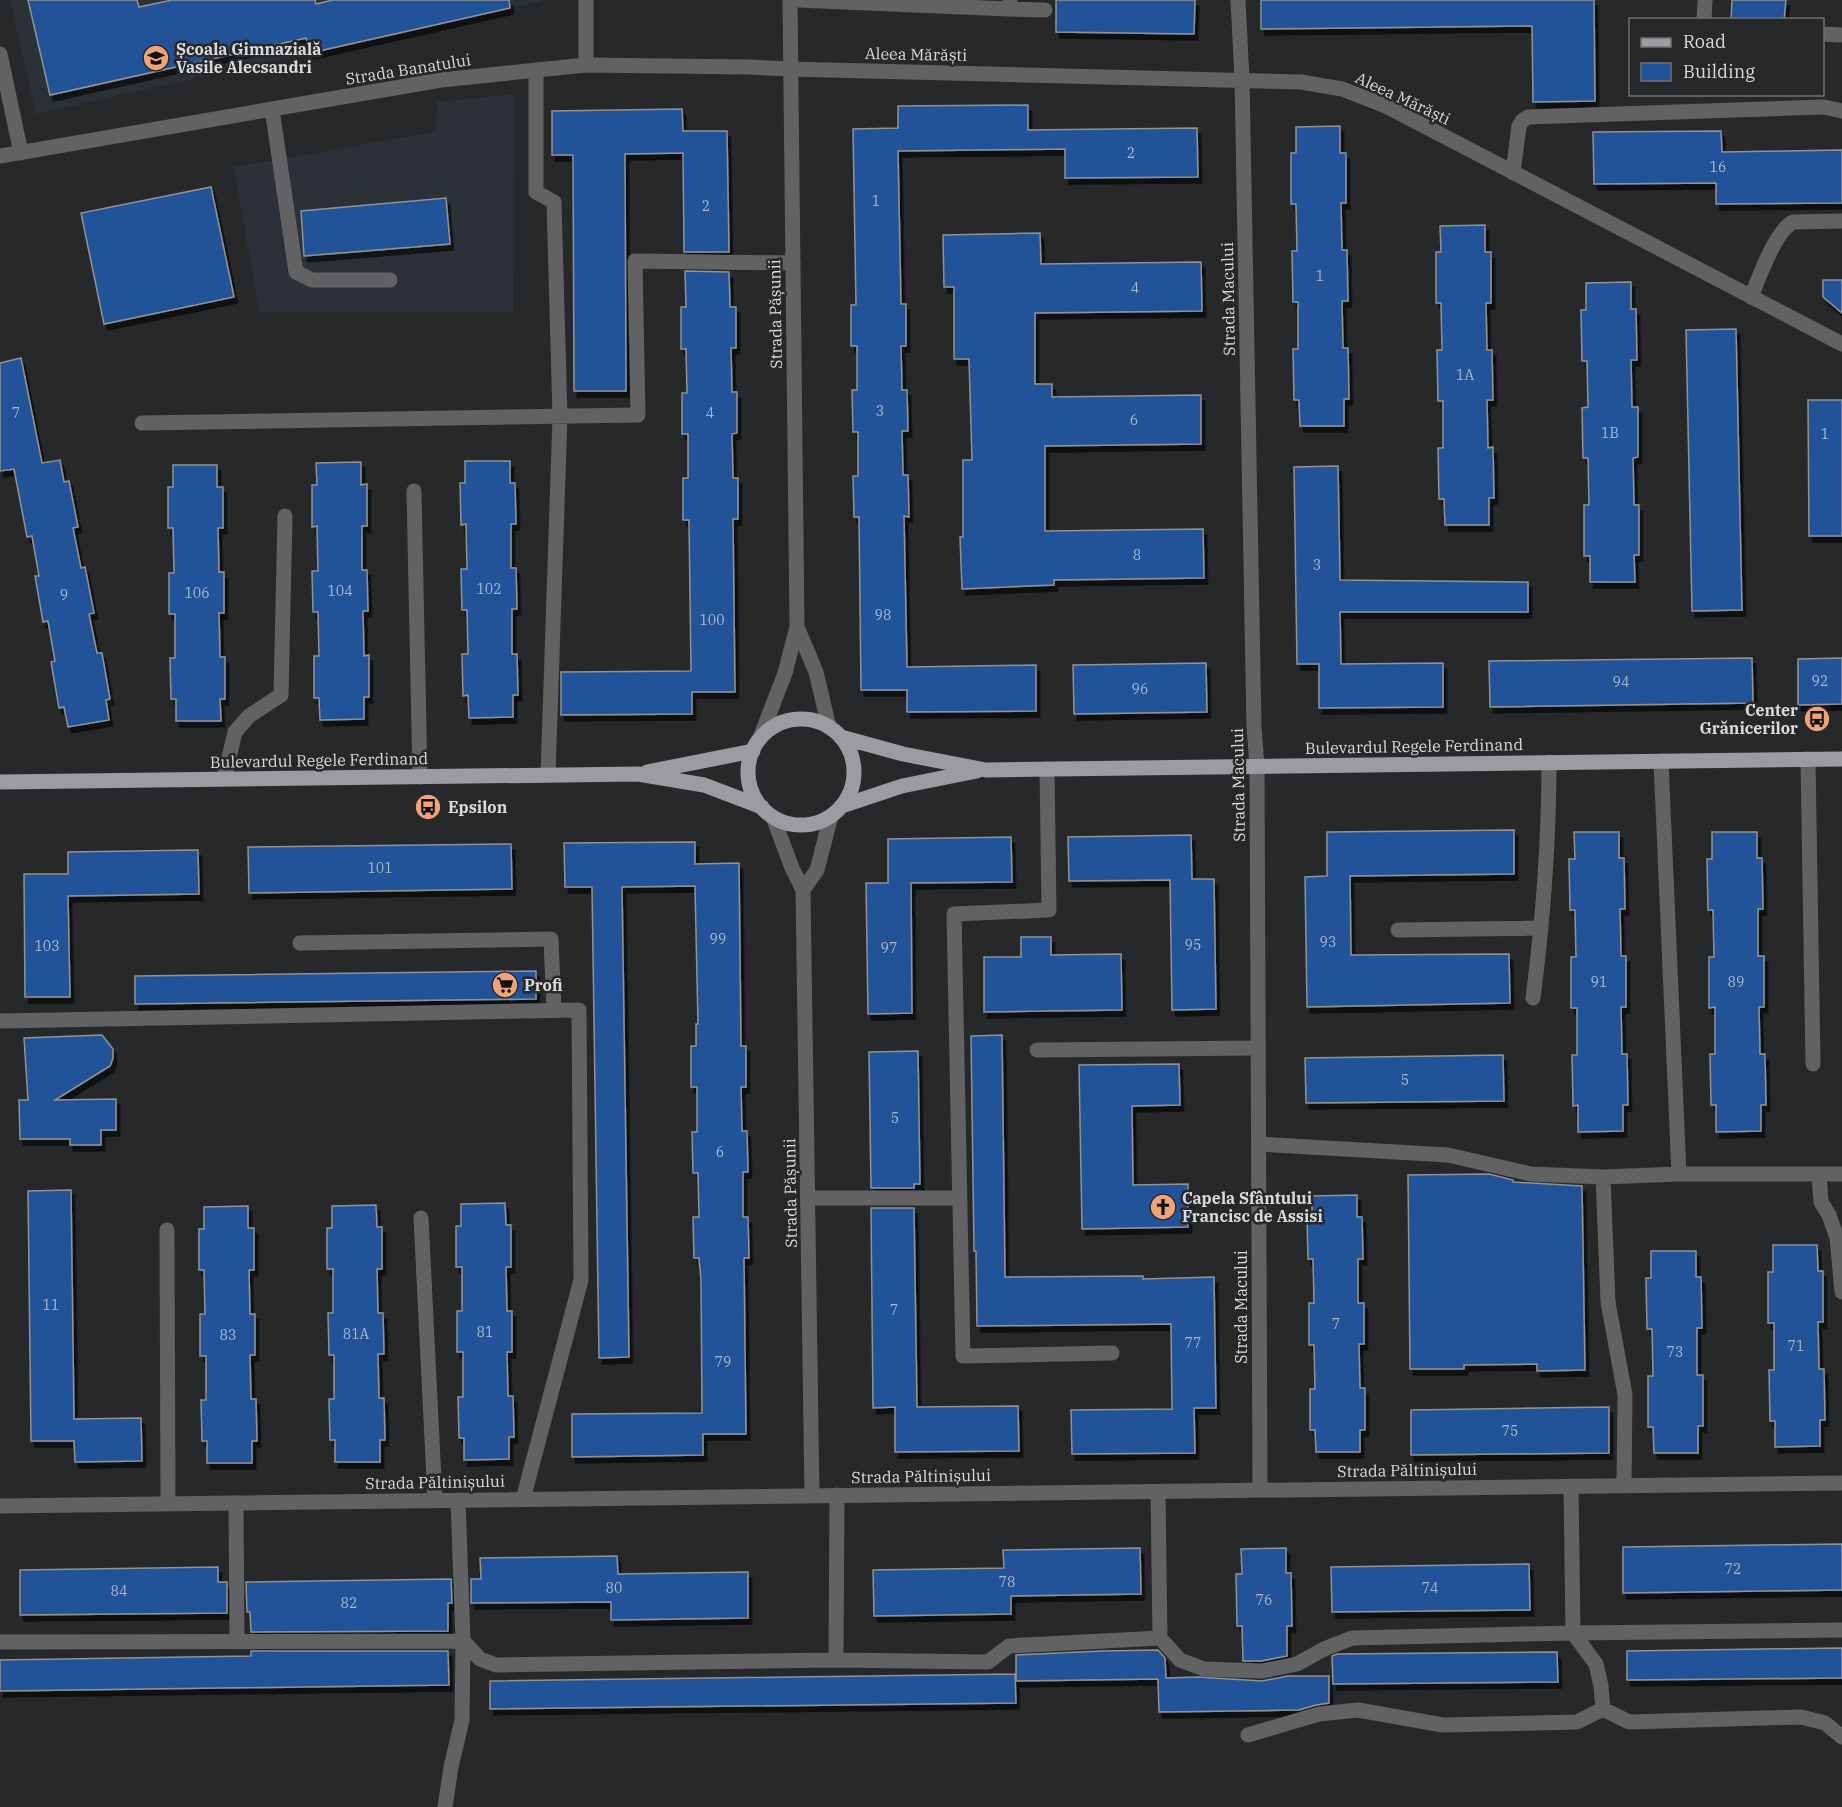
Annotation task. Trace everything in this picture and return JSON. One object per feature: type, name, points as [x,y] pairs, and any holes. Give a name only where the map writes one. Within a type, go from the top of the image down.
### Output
[{"type":"main road","points":[[800,719],[815,721],[835,732],[849,749],[854,763],[854,778],[850,793],[837,811],[818,823],[802,825],[788,824],[767,812],[753,795],[748,780],[748,765],[756,744],[772,728],[800,719]]},
{"type":"main road","name":"Bulevardul Regele Ferdinand","points":[[835,732],[903,754],[986,770]]},
{"type":"main road","name":"Bulevardul Regele Ferdinand","points":[[638,774],[756,744]]},
{"type":"main road","name":"Bulevardul Regele Ferdinand","points":[[837,811],[902,786],[986,770],[1842,759]]},
{"type":"main road","name":"Bulevardul Regele Ferdinand","points":[[0,782],[638,774],[704,785],[767,812]]},
{"type":"street","points":[[586,0],[586,65]]},
{"type":"street","name":"Strada Pășunii","points":[[756,744],[785,673],[797,627],[790,0]]},
{"type":"street","points":[[797,0],[1009,4],[1045,10]]},
{"type":"street","name":"Strada Macului","points":[[1238,0],[1242,79],[1254,715],[1257,766],[1260,1490]]},
{"type":"street","points":[[1704,18],[1705,0]]},
{"type":"street","points":[[1824,34],[1842,35]]},
{"type":"street","points":[[0,54],[21,153]]},
{"type":"street","name":"Strada Banatului","points":[[0,156],[441,80],[586,65],[790,69]]},
{"type":"street","name":"Aleea Mărăști","points":[[790,69],[1242,79],[1301,82],[1342,89],[1386,106],[1842,344]]},
{"type":"street","points":[[536,70],[536,192],[554,202],[560,416],[548,775]]},
{"type":"street","points":[[1513,173],[1519,126],[1528,117],[1824,107],[1842,111]]},
{"type":"street","points":[[273,109],[296,272],[312,280],[390,280]]},
{"type":"street","points":[[1751,297],[1779,234],[1787,225],[1793,222],[1842,221]]},
{"type":"street","points":[[142,423],[638,415],[634,261],[793,263]]},
{"type":"street","points":[[414,491],[420,777]]},
{"type":"street","points":[[224,779],[235,732],[249,716],[281,695],[285,516]]},
{"type":"street","name":"Strada Pășunii","points":[[797,627],[816,672],[835,732]]},
{"type":"street","points":[[1808,759],[1813,1064]]},
{"type":"street","points":[[1661,761],[1679,1174]]},
{"type":"street","points":[[1533,998],[1541,928],[1549,762]]},
{"type":"street","points":[[1047,769],[1049,910],[954,914],[963,1356],[1112,1353]]},
{"type":"street","points":[[804,890],[817,870],[837,811]]},
{"type":"street","name":"Strada Pășunii","points":[[767,812],[804,890],[812,1496]]},
{"type":"street","points":[[1398,930],[1541,928]]},
{"type":"street","points":[[300,944],[551,939],[554,1010]]},
{"type":"street","points":[[0,1021],[579,1010],[581,1280],[523,1499]]},
{"type":"street","points":[[1037,1050],[1258,1048]]},
{"type":"street","points":[[1258,1144],[1448,1155],[1531,1174],[1603,1177],[1679,1174],[1842,1174]]},
{"type":"street","points":[[1819,1174],[1821,1202],[1829,1215],[1837,1238],[1842,1293]]},
{"type":"street","points":[[1603,1177],[1608,1302],[1625,1395],[1624,1486]]},
{"type":"street","points":[[808,1198],[960,1198]]},
{"type":"street","points":[[421,1218],[435,1500]]},
{"type":"street","points":[[167,1230],[168,1503]]},
{"type":"street","name":"Strada Păltinișului","points":[[0,1506],[1842,1483]]},
{"type":"street","points":[[1571,1486],[1573,1633],[1596,1664],[1603,1709]]},
{"type":"street","points":[[1158,1492],[1160,1638],[1180,1660],[1204,1669],[1262,1671],[1298,1664],[1324,1649],[1352,1638],[1842,1630]]},
{"type":"street","points":[[836,1660],[837,1495]]},
{"type":"street","points":[[445,1807],[462,1720],[463,1641],[458,1500]]},
{"type":"street","points":[[236,1503],[237,1640]]},
{"type":"street","points":[[0,1642],[463,1641],[480,1659],[496,1665],[836,1660],[988,1662],[1009,1646],[1160,1638]]},
{"type":"street","points":[[1248,1735],[1319,1714],[1358,1710],[1443,1725],[1577,1722],[1603,1709]]},
{"type":"street","points":[[1603,1709],[1629,1722],[1801,1717],[1825,1723],[1842,1737]]},
{"type":"shaded area","name":"Școala Gimnazială Vasile Alecsandri","points":[[10,0],[542,0],[542,1],[36,114]]},
{"type":"shaded area","points":[[514,94],[513,312],[259,312],[234,167],[435,132],[437,102]]},
{"type":"building","name":"Școala Gimnazială Vasile Alecsandri","points":[[28,0],[137,0],[139,7],[172,0],[315,0],[316,4],[333,0],[509,0],[510,8],[310,53],[306,38],[50,95]]},
{"type":"building","points":[[1056,0],[1195,0],[1194,34],[1056,32]]},
{"type":"building","points":[[1261,0],[1594,0],[1595,101],[1533,102],[1532,26],[1261,29]]},
{"type":"building","points":[[1732,0],[1786,0],[1784,18],[1731,18]]},
{"type":"building","points":[[1028,105],[1028,130],[1197,128],[1198,177],[1065,178],[1065,149],[898,151],[901,304],[906,304],[906,346],[901,346],[902,390],[907,390],[908,431],[902,431],[903,475],[908,475],[909,517],[904,516],[907,667],[1036,665],[1036,711],[907,712],[907,690],[861,690],[859,517],[854,517],[853,476],[858,476],[858,432],[853,432],[852,390],[857,390],[857,346],[851,346],[851,305],[856,305],[853,129],[898,128],[898,106]]},
{"type":"building","points":[[682,109],[683,131],[727,131],[729,252],[684,252],[683,153],[625,154],[626,391],[574,391],[573,155],[552,155],[552,111]]},
{"type":"building","points":[[1340,126],[1340,153],[1346,153],[1346,203],[1341,203],[1342,250],[1347,250],[1348,301],[1342,301],[1343,348],[1348,348],[1349,399],[1344,399],[1344,426],[1300,426],[1299,400],[1294,400],[1293,349],[1298,349],[1298,302],[1293,302],[1292,251],[1297,251],[1296,204],[1291,204],[1291,153],[1296,153],[1296,127]]},
{"type":"building","points":[[1721,131],[1722,152],[1842,150],[1842,203],[1716,204],[1716,183],[1594,184],[1593,132]]},
{"type":"building","points":[[211,187],[234,297],[104,324],[81,213]]},
{"type":"building","points":[[446,198],[450,244],[304,256],[301,211]]},
{"type":"building","points":[[1485,225],[1485,252],[1491,252],[1491,303],[1486,303],[1487,350],[1492,350],[1493,400],[1487,400],[1488,448],[1493,447],[1494,498],[1489,498],[1489,525],[1445,525],[1444,499],[1439,499],[1438,448],[1443,448],[1443,401],[1438,401],[1437,350],[1442,350],[1441,303],[1436,303],[1436,252],[1441,252],[1440,226]]},
{"type":"building","points":[[1040,233],[1041,264],[1201,262],[1202,311],[1035,313],[1035,384],[1052,384],[1052,397],[1201,395],[1201,444],[1045,446],[1045,531],[1203,529],[1204,578],[1054,580],[1054,585],[962,589],[960,537],[963,537],[963,460],[972,460],[969,359],[954,359],[954,287],[944,287],[943,235]]},
{"type":"building","points":[[685,271],[729,272],[730,307],[736,307],[736,348],[731,348],[732,392],[737,392],[737,433],[732,434],[733,478],[738,478],[738,519],[733,519],[735,692],[692,692],[692,714],[561,715],[561,672],[691,671],[689,520],[683,520],[683,478],[688,478],[688,434],[682,434],[682,393],[687,393],[686,349],[681,349],[681,307],[686,307]]},
{"type":"building","points":[[1823,280],[1842,280],[1842,313],[1823,297]]},
{"type":"building","points":[[1631,282],[1631,309],[1636,309],[1637,360],[1631,360],[1632,407],[1638,407],[1638,457],[1633,458],[1634,505],[1639,505],[1639,555],[1634,555],[1635,582],[1590,582],[1590,556],[1584,556],[1584,505],[1589,505],[1588,458],[1583,458],[1582,408],[1588,407],[1587,361],[1582,361],[1581,310],[1586,310],[1586,283]]},
{"type":"building","points":[[1736,329],[1742,610],[1692,611],[1686,330]]},
{"type":"building","points":[[21,358],[42,463],[60,460],[64,482],[69,481],[78,527],[73,528],[81,568],[85,567],[94,613],[89,614],[97,653],[102,653],[110,699],[106,700],[109,720],[68,727],[64,707],[59,708],[51,662],[55,661],[48,621],[43,622],[35,576],[39,576],[32,536],[27,537],[14,469],[0,471],[0,363]]},
{"type":"building","points":[[1808,400],[1842,400],[1842,536],[1809,536]]},
{"type":"building","points":[[465,461],[510,461],[510,483],[515,483],[516,524],[511,524],[511,568],[516,568],[517,609],[512,609],[512,654],[517,654],[518,695],[513,695],[513,717],[469,718],[468,695],[463,696],[462,654],[468,654],[467,610],[462,610],[461,569],[467,569],[466,524],[461,525],[460,483],[465,483]]},
{"type":"building","points":[[361,462],[361,485],[367,484],[367,526],[362,526],[362,570],[367,570],[368,611],[363,611],[364,656],[369,655],[369,697],[364,697],[364,719],[320,720],[319,698],[314,698],[314,656],[319,656],[318,612],[313,612],[312,571],[318,571],[317,526],[312,527],[312,485],[317,485],[316,463]]},
{"type":"building","points":[[173,465],[217,465],[217,487],[223,487],[223,528],[218,528],[219,572],[224,572],[224,613],[219,613],[220,657],[225,657],[225,699],[220,699],[221,721],[176,721],[176,699],[171,699],[170,658],[175,658],[175,614],[169,614],[169,573],[174,573],[173,528],[168,528],[168,487],[173,487]]},
{"type":"building","points":[[1338,466],[1340,580],[1528,582],[1528,612],[1340,612],[1341,664],[1443,663],[1443,707],[1319,708],[1319,664],[1297,664],[1294,467]]},
{"type":"building","points":[[1752,658],[1753,703],[1490,707],[1489,661]]},
{"type":"building","points":[[1842,658],[1842,704],[1798,705],[1798,659]]},
{"type":"building","points":[[1206,663],[1207,712],[1074,714],[1073,665]]},
{"type":"building","points":[[1514,830],[1514,874],[1350,876],[1351,955],[1509,954],[1510,1003],[1307,1007],[1305,877],[1327,876],[1327,832]]},
{"type":"building","points":[[1574,832],[1619,832],[1619,858],[1624,858],[1625,909],[1620,909],[1621,956],[1626,956],[1626,1007],[1621,1007],[1622,1054],[1627,1054],[1628,1105],[1623,1105],[1623,1131],[1578,1132],[1578,1105],[1573,1106],[1572,1055],[1577,1055],[1577,1008],[1571,1008],[1571,957],[1576,957],[1575,910],[1570,910],[1569,859],[1575,859]]},
{"type":"building","points":[[1712,832],[1757,832],[1757,858],[1762,858],[1763,909],[1758,909],[1758,956],[1764,956],[1764,1007],[1759,1007],[1760,1054],[1765,1054],[1766,1105],[1761,1105],[1761,1131],[1716,1132],[1716,1105],[1711,1105],[1710,1054],[1715,1054],[1715,1007],[1709,1008],[1709,957],[1714,957],[1713,910],[1708,910],[1707,859],[1712,859]]},
{"type":"building","points":[[1191,835],[1192,879],[1214,879],[1216,1009],[1172,1010],[1170,880],[1069,881],[1068,837]]},
{"type":"building","points":[[1011,837],[1012,882],[911,883],[912,1013],[868,1014],[866,883],[888,883],[888,839]]},
{"type":"building","points":[[695,842],[695,864],[739,863],[741,1046],[746,1046],[746,1087],[741,1087],[742,1131],[747,1131],[748,1172],[743,1172],[743,1217],[748,1217],[749,1258],[744,1258],[746,1434],[703,1434],[703,1455],[572,1457],[572,1414],[702,1413],[701,1280],[699,1258],[694,1258],[693,1217],[699,1217],[698,1173],[693,1173],[692,1132],[697,1132],[697,1087],[691,1087],[691,1046],[696,1046],[696,1024],[698,1024],[695,886],[622,887],[629,1357],[599,1358],[592,887],[565,887],[564,843]]},
{"type":"building","points":[[511,844],[512,889],[249,893],[248,847]]},
{"type":"building","points":[[198,850],[199,894],[68,896],[70,997],[25,997],[24,874],[68,874],[68,852]]},
{"type":"building","points":[[1021,937],[1051,937],[1051,955],[1121,954],[1122,1010],[984,1012],[984,957],[1021,957]]},
{"type":"building","points":[[536,971],[536,999],[135,1004],[135,976]]},
{"type":"building","points":[[102,1035],[113,1049],[110,1066],[55,1100],[116,1099],[116,1130],[101,1130],[101,1145],[70,1145],[70,1139],[20,1139],[19,1100],[28,1100],[24,1038]]},
{"type":"building","points":[[1002,1035],[1005,1277],[1143,1276],[1143,1279],[1214,1277],[1216,1408],[1194,1408],[1195,1453],[1072,1454],[1071,1410],[1172,1409],[1171,1324],[977,1326],[971,1036]]},
{"type":"building","points":[[918,1051],[920,1184],[914,1184],[914,1188],[871,1188],[869,1052]]},
{"type":"building","points":[[1503,1055],[1504,1101],[1306,1103],[1305,1058]]},
{"type":"building","points":[[1179,1064],[1180,1105],[1132,1106],[1133,1185],[1188,1184],[1188,1227],[1082,1229],[1079,1065]]},
{"type":"building","points":[[1489,1174],[1513,1180],[1513,1182],[1582,1186],[1585,1370],[1537,1371],[1537,1364],[1464,1365],[1464,1369],[1410,1369],[1408,1175]]},
{"type":"building","points":[[71,1190],[74,1419],[141,1418],[142,1461],[75,1462],[74,1441],[31,1441],[28,1191]]},
{"type":"building","points":[[1357,1195],[1357,1217],[1362,1217],[1363,1259],[1358,1259],[1358,1303],[1364,1303],[1364,1344],[1359,1344],[1360,1388],[1365,1388],[1365,1430],[1360,1430],[1360,1452],[1316,1452],[1315,1430],[1310,1430],[1310,1389],[1315,1389],[1314,1345],[1309,1345],[1309,1303],[1314,1303],[1313,1259],[1308,1259],[1307,1218],[1312,1218],[1312,1196]]},
{"type":"building","points":[[505,1203],[506,1225],[511,1225],[511,1267],[506,1267],[507,1311],[512,1311],[512,1352],[507,1352],[508,1396],[513,1396],[514,1437],[509,1437],[509,1459],[464,1460],[464,1438],[459,1438],[458,1397],[463,1397],[463,1352],[457,1352],[457,1311],[462,1311],[462,1267],[456,1267],[456,1226],[461,1226],[461,1204]]},
{"type":"building","points":[[376,1205],[377,1227],[382,1227],[382,1269],[377,1269],[378,1313],[383,1313],[384,1354],[378,1354],[379,1398],[384,1398],[385,1440],[380,1440],[380,1462],[335,1462],[335,1440],[330,1440],[329,1399],[334,1399],[334,1355],[329,1355],[328,1313],[333,1313],[333,1269],[327,1269],[327,1228],[332,1228],[332,1206]]},
{"type":"building","points":[[248,1206],[248,1228],[254,1228],[254,1270],[249,1270],[250,1314],[255,1314],[255,1355],[250,1355],[251,1399],[256,1399],[257,1441],[252,1441],[252,1463],[207,1463],[207,1441],[202,1441],[201,1400],[206,1400],[206,1356],[200,1356],[200,1314],[205,1314],[204,1270],[199,1270],[199,1229],[204,1229],[204,1207]]},
{"type":"building","points":[[871,1208],[914,1208],[917,1407],[1018,1406],[1019,1451],[895,1452],[895,1407],[873,1408]]},
{"type":"building","points":[[1773,1245],[1817,1245],[1818,1271],[1823,1271],[1823,1322],[1818,1322],[1819,1369],[1824,1369],[1825,1420],[1820,1420],[1820,1446],[1775,1447],[1775,1421],[1770,1421],[1769,1370],[1774,1370],[1774,1323],[1768,1323],[1768,1272],[1773,1272]]},
{"type":"building","points":[[1651,1251],[1696,1251],[1696,1277],[1701,1277],[1702,1328],[1697,1328],[1697,1375],[1703,1375],[1703,1426],[1698,1426],[1698,1453],[1654,1453],[1653,1427],[1648,1427],[1648,1376],[1653,1376],[1652,1329],[1647,1329],[1646,1278],[1651,1278]]},
{"type":"building","points":[[1609,1407],[1609,1453],[1411,1455],[1411,1410]]},
{"type":"building","points":[[1842,1544],[1842,1590],[1623,1593],[1623,1547]]},
{"type":"building","points":[[1140,1548],[1141,1594],[1011,1596],[1011,1614],[874,1616],[873,1570],[1004,1568],[1003,1550]]},
{"type":"building","points":[[1286,1548],[1286,1573],[1291,1573],[1292,1626],[1287,1626],[1287,1656],[1261,1661],[1243,1661],[1242,1626],[1237,1626],[1236,1574],[1242,1574],[1241,1549]]},
{"type":"building","points":[[617,1556],[618,1574],[748,1572],[748,1618],[611,1620],[611,1602],[471,1603],[471,1579],[481,1579],[480,1558]]},
{"type":"building","points":[[1529,1564],[1530,1610],[1332,1612],[1331,1567]]},
{"type":"building","points":[[218,1567],[218,1582],[227,1582],[227,1613],[20,1615],[20,1570]]},
{"type":"building","points":[[451,1579],[452,1603],[448,1603],[448,1631],[251,1632],[250,1612],[247,1612],[246,1582]]},
{"type":"building","points":[[1842,1648],[1842,1678],[1627,1680],[1627,1651]]},
{"type":"building","points":[[1158,1650],[1165,1658],[1166,1678],[1198,1677],[1262,1681],[1288,1676],[1329,1676],[1329,1703],[1299,1710],[1159,1712],[1158,1679],[1016,1681],[1016,1655]]},
{"type":"building","points":[[251,1651],[448,1651],[449,1685],[0,1691],[0,1660],[251,1656]]},
{"type":"building","points":[[1557,1652],[1558,1682],[1333,1684],[1332,1656],[1337,1654]]},
{"type":"building","points":[[1015,1674],[1016,1703],[490,1709],[490,1681]]},
{"type":"place","name":"Școala Gimnazială Vasile Alecsandri","points":[[156,58]]},
{"type":"place","name":"Center Grănicerilor","points":[[1817,719]]},
{"type":"place","name":"Epsilon","points":[[428,807]]},
{"type":"place","name":"Profi","points":[[505,985]]},
{"type":"place","name":"Capela Sfântului Francisc de Assisi","points":[[1163,1207]]}]
